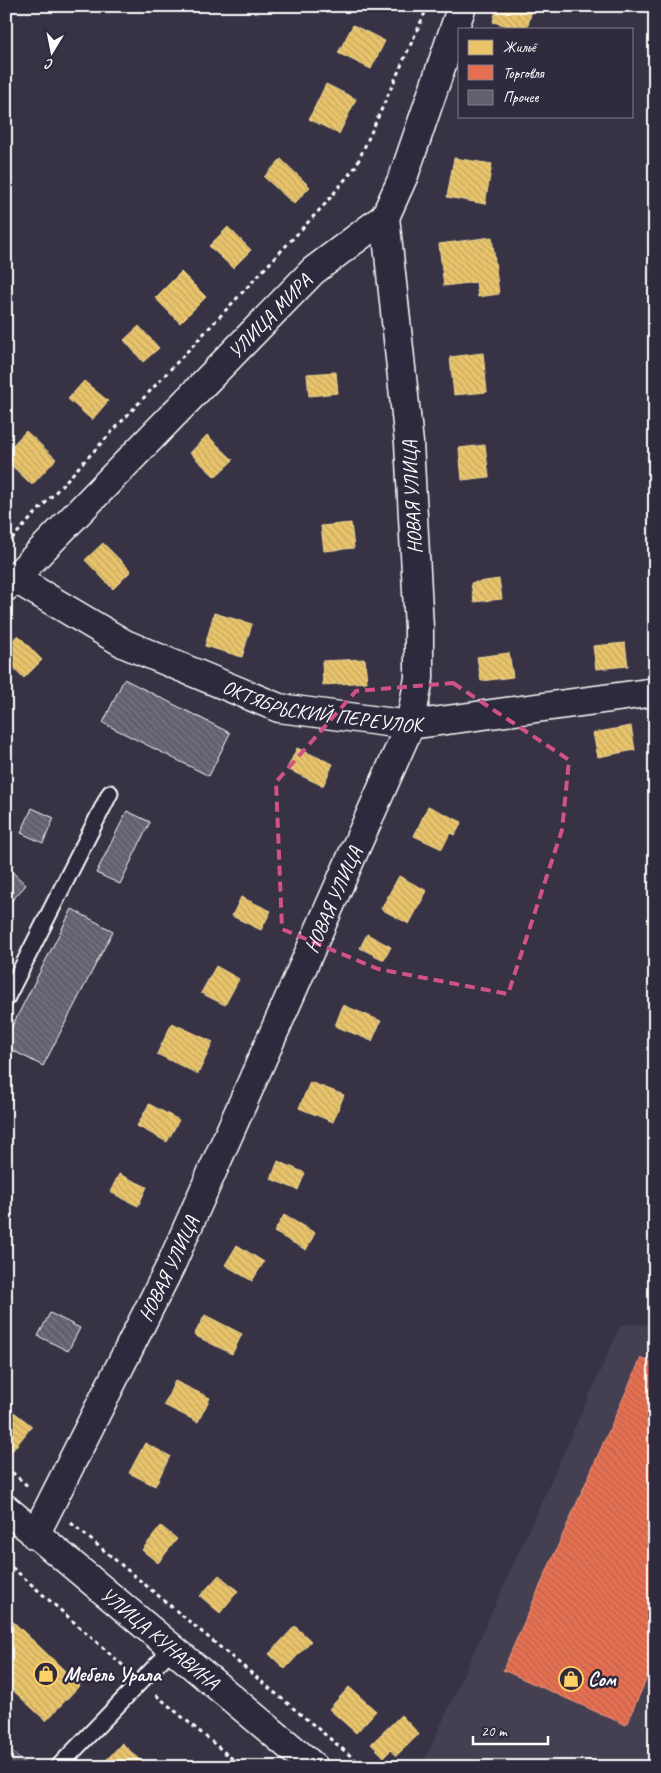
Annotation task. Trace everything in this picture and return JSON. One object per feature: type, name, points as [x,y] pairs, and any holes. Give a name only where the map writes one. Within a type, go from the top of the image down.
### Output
[{"type":"street","name":"УЛИЦА МИРА","points":[[10,583],[313,271],[385,217],[404,175],[462,6]]},
{"type":"street","name":"НОВАЯ УЛИЦА","points":[[35,1535],[170,1267],[410,725],[419,678],[419,628],[410,443],[385,217]]},
{"type":"street","name":"ОКТЯБРЬСКИЙ ПЕРЕУЛОК","points":[[10,583],[125,644],[279,708],[410,725],[655,692]]},
{"type":"street","name":"УЛИЦА КУНАВИНА","points":[[6,1510],[314,1767]]},
{"type":"lane","points":[[6,999],[110,793]]},
{"type":"lane","points":[[58,1767],[173,1648]]},
{"type":"path","points":[[6,544],[326,203],[356,166],[428,6]]},
{"type":"path","points":[[6,1467],[364,1767]]},
{"type":"path","points":[[6,1562],[141,1682],[242,1767]]},
{"type":"highlighted area","points":[[453,683],[569,760],[562,830],[508,994],[378,969],[282,929],[276,782],[356,691]]},
{"type":"shaded area","points":[[655,1324],[655,1767],[422,1767],[621,1325]]},
{"type":"shaded area","points":[[6,1746],[28,1767],[6,1767]]},
{"type":"building: Жильё","points":[[497,6],[533,6],[527,28],[516,28],[493,22]]},
{"type":"building: Жильё","points":[[353,25],[385,41],[371,69],[338,53]]},
{"type":"building: Жильё","points":[[326,84],[356,99],[339,134],[309,119]]},
{"type":"building: Жильё","points":[[454,158],[492,164],[485,204],[447,197]]},
{"type":"building: Жильё","points":[[281,159],[310,187],[294,204],[264,177]]},
{"type":"building: Жильё","points":[[228,227],[251,250],[233,268],[209,246]]},
{"type":"building: Жильё","points":[[492,237],[499,294],[478,297],[476,282],[444,286],[439,244]]},
{"type":"building: Жильё","points":[[181,272],[206,297],[180,323],[155,298]]},
{"type":"building: Жильё","points":[[139,326],[159,348],[143,362],[124,340]]},
{"type":"building: Жильё","points":[[483,353],[487,392],[454,395],[450,357]]},
{"type":"building: Жильё","points":[[336,372],[338,393],[309,396],[307,374]]},
{"type":"building: Жильё","points":[[84,381],[108,401],[92,420],[68,399]]},
{"type":"building: Жильё","points":[[26,431],[56,459],[32,485],[6,460],[6,452]]},
{"type":"building: Жильё","points":[[207,435],[233,460],[215,477],[190,453]]},
{"type":"building: Жильё","points":[[485,445],[489,477],[462,480],[459,448]]},
{"type":"building: Жильё","points":[[351,523],[354,548],[324,551],[321,526]]},
{"type":"building: Жильё","points":[[103,543],[131,571],[113,589],[85,560]]},
{"type":"building: Жильё","points":[[499,579],[502,599],[474,602],[471,583]]},
{"type":"building: Жильё","points":[[214,613],[252,624],[242,657],[205,646]]},
{"type":"building: Жильё","points":[[18,635],[42,660],[24,678],[6,660],[6,646]]},
{"type":"building: Жильё","points":[[625,643],[628,666],[596,669],[593,646]]},
{"type":"building: Жильё","points":[[509,653],[513,677],[481,681],[477,657]]},
{"type":"building: Жильё","points":[[365,659],[367,682],[323,685],[322,661]]},
{"type":"building: Жильё","points":[[631,726],[635,750],[598,757],[593,733]]},
{"type":"building: Жильё","points":[[297,748],[333,764],[323,786],[287,769]]},
{"type":"building: Жильё","points":[[428,806],[462,822],[455,835],[450,833],[442,849],[414,836]]},
{"type":"building: Жильё","points":[[399,876],[427,891],[409,924],[381,909]]},
{"type":"building: Жильё","points":[[241,897],[271,911],[261,930],[232,916]]},
{"type":"building: Жильё","points":[[367,934],[391,947],[384,960],[360,948]]},
{"type":"building: Жильё","points":[[216,966],[239,979],[225,1005],[201,993]]},
{"type":"building: Жильё","points":[[343,1005],[381,1021],[372,1041],[335,1026]]},
{"type":"building: Жильё","points":[[172,1023],[213,1042],[198,1074],[157,1054]]},
{"type":"building: Жильё","points":[[310,1082],[344,1095],[333,1122],[299,1108]]},
{"type":"building: Жильё","points":[[149,1104],[179,1120],[167,1142],[137,1126]]},
{"type":"building: Жильё","points":[[278,1161],[305,1173],[298,1190],[271,1179]]},
{"type":"building: Жильё","points":[[119,1174],[147,1187],[138,1206],[110,1192]]},
{"type":"building: Жильё","points":[[284,1215],[315,1233],[306,1250],[274,1232]]},
{"type":"building: Жильё","points":[[237,1245],[264,1262],[252,1281],[225,1265]]},
{"type":"building: Жильё","points":[[205,1315],[242,1334],[232,1354],[194,1335]]},
{"type":"building: Жильё","points":[[175,1381],[210,1398],[198,1422],[164,1405]]},
{"type":"building: Жильё","points":[[6,1406],[32,1426],[12,1451],[6,1446]]},
{"type":"building: Жильё","points":[[145,1443],[170,1456],[155,1486],[129,1473]]},
{"type":"building: Жильё","points":[[161,1526],[177,1539],[158,1563],[142,1550]]},
{"type":"building: Жильё","points":[[219,1575],[238,1591],[220,1613],[200,1596]]},
{"type":"building: Жильё","points":[[6,1615],[80,1685],[46,1721],[6,1684]]},
{"type":"building: Жильё","points":[[295,1626],[311,1641],[285,1669],[269,1654]]},
{"type":"building: Жильё","points":[[349,1687],[376,1711],[356,1733],[329,1709]]},
{"type":"building: Жильё","points":[[401,1715],[419,1734],[396,1756],[391,1750],[384,1757],[371,1744]]},
{"type":"building: Жильё","points":[[122,1743],[147,1767],[100,1767]]},
{"type":"building: Торговля","points":[[641,1358],[655,1364],[655,1660],[626,1725],[503,1670]]},
{"type":"building: Прочее","points":[[124,679],[230,733],[209,776],[103,723]]},
{"type":"building: Прочее","points":[[32,808],[54,818],[43,843],[21,833]]},
{"type":"building: Прочее","points":[[127,811],[150,822],[120,884],[96,873]]},
{"type":"building: Прочее","points":[[6,866],[26,885],[6,907]]},
{"type":"building: Прочее","points":[[72,909],[113,931],[43,1066],[6,1047],[6,1038]]},
{"type":"building: Прочее","points":[[50,1313],[80,1328],[68,1351],[38,1336]]},
{"type":"place","name":"Мебель Урала","points":[[46,1674]]},
{"type":"place","name":"Сом","points":[[571,1679]]}]
